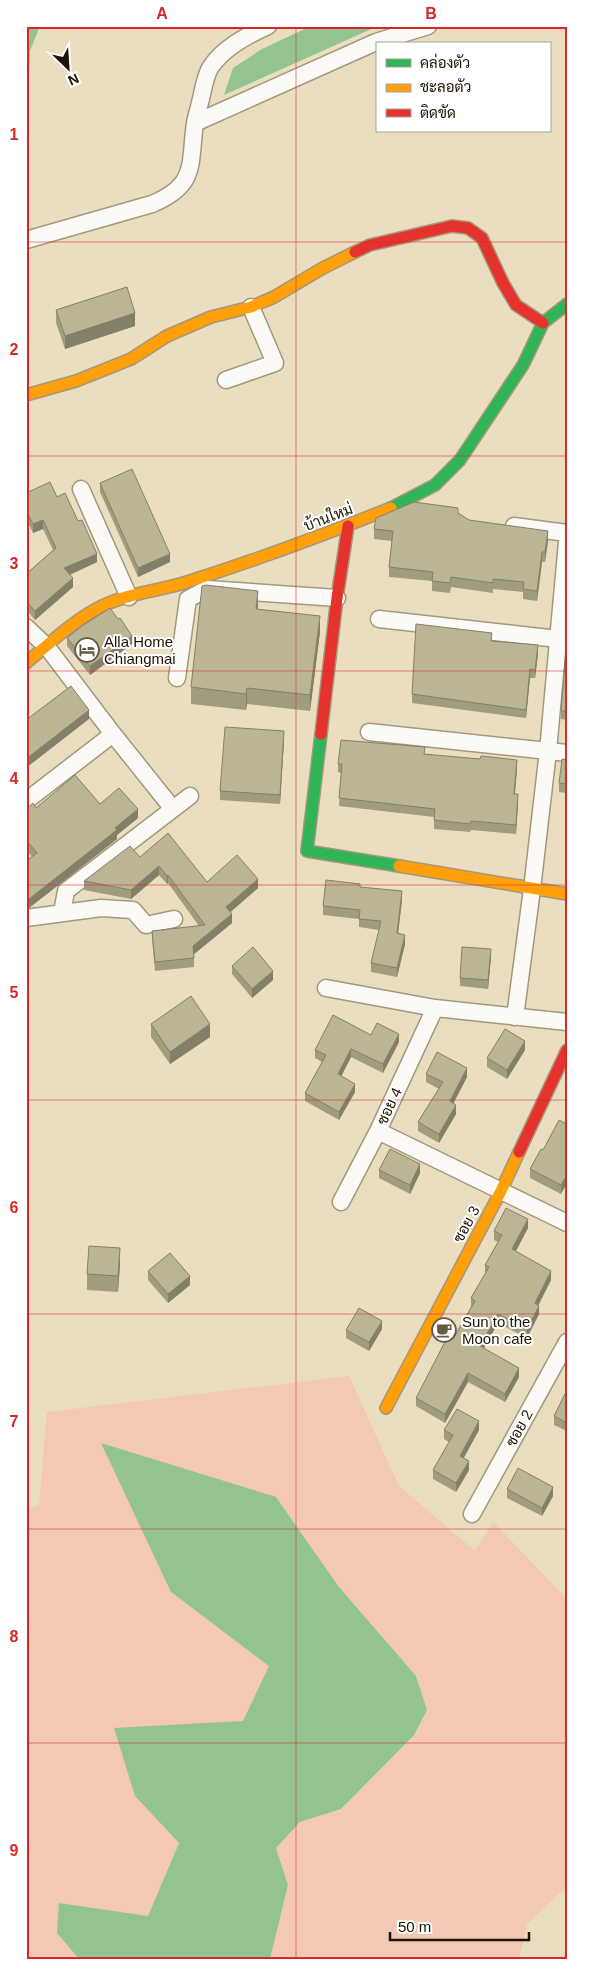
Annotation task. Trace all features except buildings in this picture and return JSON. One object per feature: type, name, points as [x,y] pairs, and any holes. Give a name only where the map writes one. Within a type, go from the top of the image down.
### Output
[{"type":"street","points":[[26,240],[152,204],[166,199],[178,189],[190,171],[195,124],[209,69],[218,57],[237,42],[268,26]]},
{"type":"street","points":[[195,124],[376,42],[428,26]]},
{"type":"street","points":[[26,395],[76,380],[131,359],[167,336],[211,318],[274,297],[324,268],[370,245],[452,226],[468,228],[482,238],[502,283],[516,305],[543,323]]},
{"type":"street","name":"บ้านใหม่","points":[[26,663],[74,624],[102,606],[184,583],[297,545],[399,505],[435,485],[460,460],[479,434],[500,396],[523,365],[543,323],[567,304]]},
{"type":"street","points":[[226,380],[276,363],[251,306]]},
{"type":"street","points":[[80,489],[129,597]]},
{"type":"street","points":[[499,524],[567,533]]},
{"type":"street","points":[[348,526],[337,598],[307,851],[567,894]]},
{"type":"street","points":[[515,1017],[562,639],[567,542]]},
{"type":"street","points":[[177,678],[188,599],[207,589],[337,598]]},
{"type":"street","points":[[379,619],[562,639]]},
{"type":"street","points":[[26,627],[47,647],[173,809]]},
{"type":"street","points":[[369,732],[567,753]]},
{"type":"street","points":[[26,801],[113,734]]},
{"type":"street","points":[[62,913],[66,891],[190,796]]},
{"type":"street","points":[[26,918],[101,908],[133,910],[146,925],[174,919]]},
{"type":"street","points":[[326,988],[435,1008],[567,1022]]},
{"type":"street","name":"ซอย 4","points":[[341,1202],[378,1131],[435,1008]]},
{"type":"street","name":"ซอย 3","points":[[386,1408],[500,1191],[567,1050]]},
{"type":"street","points":[[378,1131],[567,1223]]},
{"type":"street","name":"ซอย 2","points":[[472,1514],[567,1342]]},
{"type":"shaded area","points":[[26,26],[40,26],[30,51],[26,137]]},
{"type":"shaded area","points":[[311,26],[378,26],[224,95],[233,68],[262,49]]},
{"type":"shaded area","points":[[349,1376],[399,1486],[475,1551],[493,1522],[567,1599],[567,1890],[560,1893],[528,1923],[519,1959],[270,1959],[288,1885],[276,1848],[300,1822],[342,1809],[427,1710],[416,1676],[339,1587],[276,1497],[171,1592],[270,1666],[244,1721],[135,1796],[179,1843],[148,1916],[60,1903],[57,1933],[79,1959],[26,1959],[26,1511],[39,1505],[47,1412]]},
{"type":"shaded area","points":[[101,1443],[276,1497],[339,1587],[416,1676],[427,1710],[414,1735],[341,1809],[300,1822],[276,1848],[288,1885],[270,1959],[79,1959],[57,1933],[59,1903],[148,1916],[179,1843],[135,1796],[114,1728],[243,1721],[269,1666],[171,1592]]},
{"type":"traffic: fast","points":[[391,508],[435,485],[460,460],[523,365],[543,323],[567,304]]},
{"type":"traffic: fast","points":[[321,734],[307,851],[399,866]]},
{"type":"traffic: slow","points":[[26,395],[76,381],[131,359],[167,336],[211,317],[251,307],[274,297],[323,268],[355,252]]},
{"type":"traffic: slow","points":[[26,663],[62,632],[102,606],[133,595],[213,574],[391,508]]},
{"type":"traffic: slow","points":[[399,866],[567,894]]},
{"type":"traffic: slow","points":[[386,1408],[501,1191],[519,1152]]},
{"type":"traffic: jam","points":[[355,252],[370,245],[452,226],[468,228],[482,238],[503,283],[516,305],[543,323]]},
{"type":"traffic: jam","points":[[321,734],[337,598],[348,526]]},
{"type":"traffic: jam","points":[[519,1152],[567,1050]]},
{"type":"place","name":"Alla Home Chiangmai","points":[[87,650]]},
{"type":"place","name":"Sun to the Moon cafe","points":[[444,1330]]}]
